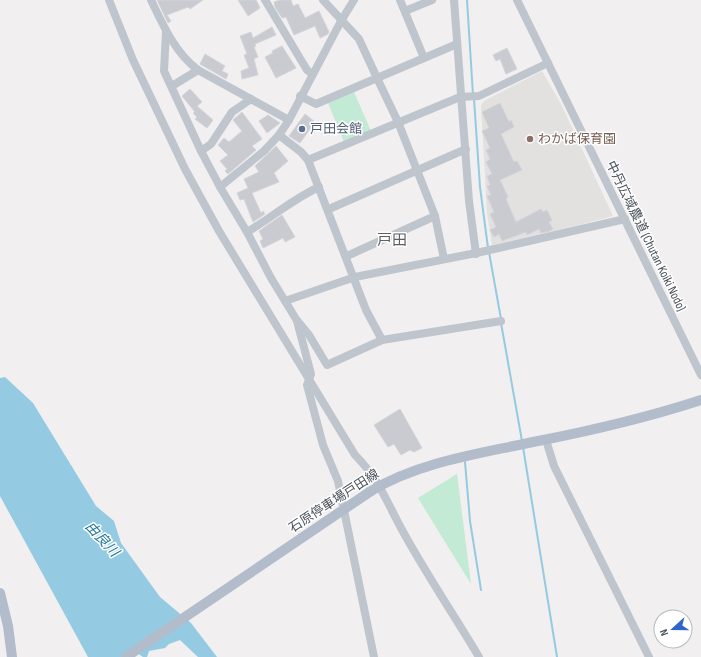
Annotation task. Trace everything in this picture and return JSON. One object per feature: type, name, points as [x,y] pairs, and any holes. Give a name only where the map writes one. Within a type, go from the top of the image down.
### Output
[{"type":"main road","name":"石原停車場戸田線","points":[[126,657],[371,491],[396,478],[430,465],[636,419],[701,400]]},
{"type":"main road","points":[[0,593],[8,626],[12,657]]},
{"type":"street","points":[[109,0],[133,60],[185,169],[219,231],[309,381],[355,454],[370,470],[380,486],[406,537],[479,657]]},
{"type":"street","points":[[150,0],[166,32],[186,61],[198,70],[289,120]]},
{"type":"street","points":[[265,0],[307,70],[312,74]]},
{"type":"street","points":[[323,0],[359,39],[398,122],[435,216],[444,259]]},
{"type":"street","points":[[220,187],[264,151],[279,135],[289,120],[300,96],[354,0]]},
{"type":"street","points":[[400,0],[424,58]]},
{"type":"street","points":[[405,11],[432,0]]},
{"type":"street","points":[[454,0],[463,97],[469,201],[479,253]]},
{"type":"street","name":"中丹広域農道 (Chutan Koiki Nodo)","points":[[517,0],[701,375]]},
{"type":"street","points":[[166,32],[164,71],[201,151],[271,278],[327,365],[382,340],[501,320]]},
{"type":"street","points":[[300,96],[316,104],[457,44]]},
{"type":"street","points":[[308,160],[398,122],[463,97],[476,97],[548,64]]},
{"type":"street","points":[[172,86],[198,70]]},
{"type":"street","points":[[201,151],[211,144],[232,112],[251,99]]},
{"type":"street","points":[[279,135],[301,152],[308,160],[329,209],[366,310],[382,340]]},
{"type":"street","points":[[329,209],[416,169],[466,149]]},
{"type":"street","points":[[247,232],[269,220],[272,215],[299,196],[319,187]]},
{"type":"street","points":[[347,256],[435,216]]},
{"type":"street","points":[[285,301],[355,277],[479,253],[625,219]]},
{"type":"street","points":[[296,319],[311,374],[307,385],[323,445],[338,481],[374,657]]},
{"type":"street","points":[[546,440],[554,466],[650,657]]},
{"type":"shaded area","name":"わかば保育園","points":[[542,71],[561,104],[613,216],[560,230],[492,245],[487,213],[481,105],[484,101]]},
{"type":"green space","points":[[354,92],[371,131],[344,142],[328,103]]},
{"type":"green space","points":[[457,474],[471,584],[418,498]]},
{"type":"water","name":"由良川","points":[[5,377],[33,403],[96,506],[114,521],[121,543],[160,597],[191,623],[217,657],[198,657],[180,640],[169,644],[165,648],[149,651],[147,657],[143,657],[137,653],[133,657],[88,657],[0,496],[0,378]]},
{"type":"building","points":[[157,0],[203,0],[190,9],[188,7],[167,15],[171,21],[168,23]]},
{"type":"building","points":[[238,0],[256,0],[260,8],[248,16]]},
{"type":"building","points":[[280,0],[291,0],[293,6],[298,4],[305,18],[319,11],[329,32],[328,34],[320,38],[315,26],[294,35],[286,17],[282,18],[275,7],[274,2]]},
{"type":"building","points":[[272,27],[276,35],[255,44],[256,46],[254,47],[258,57],[254,59],[258,75],[242,79],[241,71],[249,68],[244,55],[247,54],[240,36],[251,32],[253,38]]},
{"type":"building","points":[[282,46],[296,68],[276,78],[265,57],[273,53],[272,51]]},
{"type":"building","points":[[507,48],[517,69],[506,74],[500,59],[496,61],[493,55]]},
{"type":"building","points":[[205,54],[225,66],[222,71],[228,74],[226,79],[200,64]]},
{"type":"building","points":[[190,89],[202,102],[197,106],[213,120],[207,128],[195,119],[197,117],[193,113],[195,112],[182,96]]},
{"type":"building","points":[[500,103],[509,122],[511,120],[514,127],[501,134],[514,162],[517,161],[522,170],[500,180],[508,197],[506,199],[516,222],[541,209],[543,212],[547,210],[552,220],[549,222],[553,229],[541,233],[539,229],[527,235],[526,232],[502,241],[499,234],[494,237],[490,230],[496,227],[490,214],[494,212],[487,196],[491,195],[487,186],[490,185],[487,176],[492,174],[486,162],[490,159],[486,150],[490,148],[482,131],[489,128],[482,112]]},
{"type":"building","points":[[242,112],[262,139],[252,146],[256,150],[228,174],[225,171],[227,169],[220,161],[228,155],[218,145],[224,138],[229,142],[242,131],[233,120]]},
{"type":"building","name":"戸田会館","points":[[305,114],[315,122],[300,143],[289,136]]},
{"type":"building","points":[[268,115],[280,123],[267,133],[259,121]]},
{"type":"building","points":[[276,146],[288,161],[274,173],[279,182],[252,193],[261,213],[263,211],[265,214],[253,222],[244,199],[240,200],[237,193],[248,188],[244,179],[259,172],[255,166]]},
{"type":"building","points":[[282,215],[295,237],[285,242],[283,238],[263,248],[260,241],[263,239],[259,231]]},
{"type":"building","points":[[400,409],[422,448],[414,452],[410,450],[401,455],[394,444],[388,447],[374,425]]},
{"type":"waterway","points":[[467,0],[473,95]]},
{"type":"waterway","points":[[474,99],[480,187],[488,248]]},
{"type":"waterway","points":[[489,252],[501,319]]},
{"type":"waterway","points":[[501,323],[522,441]]},
{"type":"waterway","points":[[523,447],[557,657]]},
{"type":"waterway","points":[[465,462],[470,521],[481,590]]},
{"type":"place","name":"戸田会館","points":[[302,129]]},
{"type":"place","name":"わかば保育園","points":[[530,139]]},
{"type":"district","name":"戸田","points":[[392,240]]}]
